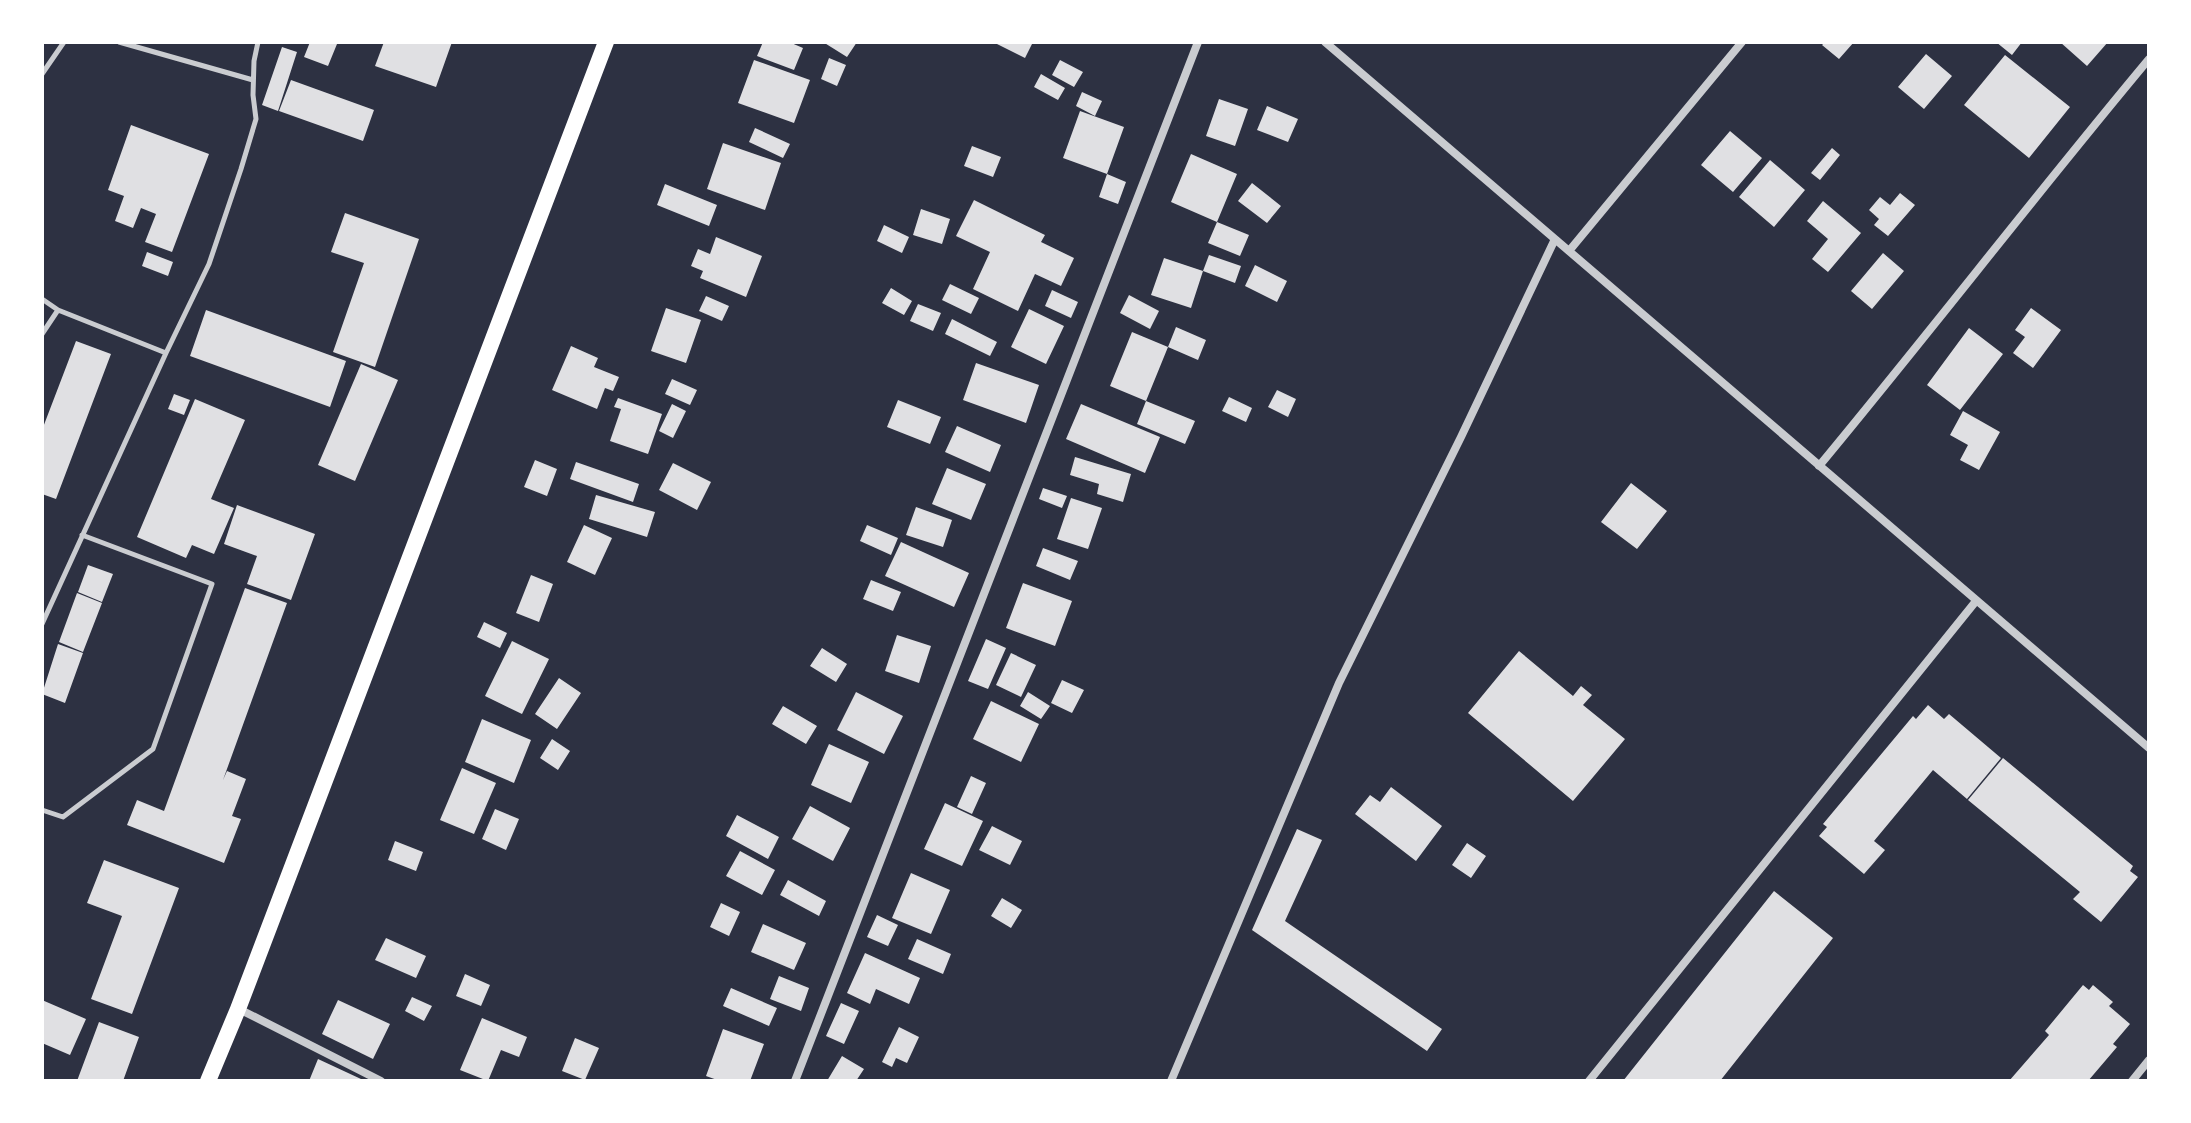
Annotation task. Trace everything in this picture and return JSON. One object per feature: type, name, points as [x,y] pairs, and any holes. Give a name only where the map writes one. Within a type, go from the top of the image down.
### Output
[{"type":"main road","points":[[208,1081],[606,42]]},
{"type":"street","points":[[795,1081],[1198,42]]},
{"type":"street","points":[[1325,42],[2149,748]]},
{"type":"street","points":[[1569,251],[1742,42]]},
{"type":"street","points":[[1819,466],[2063,161],[2149,59]]},
{"type":"street","points":[[1171,1081],[1339,683],[1555,239]]},
{"type":"street","points":[[1589,1081],[1976,601]]},
{"type":"street","points":[[238,1009],[381,1081]]},
{"type":"street","points":[[2132,1081],[2149,1060]]},
{"type":"lane","points":[[42,74],[64,42]]},
{"type":"lane","points":[[119,42],[253,80]]},
{"type":"lane","points":[[42,624],[209,264],[256,119],[253,80],[258,42]]},
{"type":"lane","points":[[42,299],[58,310],[166,353]]},
{"type":"lane","points":[[42,334],[58,310]]},
{"type":"lane","points":[[42,810],[63,817],[153,749],[212,584],[82,535]]},
{"type":"building","points":[[310,42],[337,44],[328,66],[304,57]]},
{"type":"building","points":[[384,42],[452,42],[436,87],[375,66]]},
{"type":"building","points":[[763,42],[789,42],[803,48],[794,70],[757,56]]},
{"type":"building","points":[[823,42],[857,42],[847,57]]},
{"type":"building","points":[[993,42],[1033,42],[1025,58]]},
{"type":"building","points":[[1825,42],[1854,42],[1839,59],[1822,45]]},
{"type":"building","points":[[1996,42],[2022,42],[2012,55]]},
{"type":"building","points":[[2060,42],[2108,42],[2087,66]]},
{"type":"building","points":[[282,47],[297,52],[278,111],[262,105]]},
{"type":"building","points":[[1926,54],[1952,76],[1924,109],[1898,87]]},
{"type":"building","points":[[2005,55],[2070,107],[2029,158],[1964,105]]},
{"type":"building","points":[[829,58],[846,65],[837,86],[821,79]]},
{"type":"building","points":[[754,60],[810,80],[794,123],[738,103]]},
{"type":"building","points":[[1060,60],[1083,72],[1074,87],[1052,75]]},
{"type":"building","points":[[1041,74],[1065,88],[1058,100],[1034,87]]},
{"type":"building","points":[[291,80],[374,110],[363,141],[279,111]]},
{"type":"building","points":[[1082,92],[1102,101],[1095,116],[1076,106]]},
{"type":"building","points":[[1219,99],[1248,109],[1235,146],[1206,136]]},
{"type":"building","points":[[1267,106],[1298,119],[1288,142],[1257,130]]},
{"type":"building","points":[[1080,111],[1124,127],[1107,174],[1063,158]]},
{"type":"building","points":[[131,125],[209,154],[172,252],[145,242],[156,214],[141,208],[133,228],[115,221],[124,196],[108,190]]},
{"type":"building","points":[[755,128],[790,144],[783,158],[749,142]]},
{"type":"building","points":[[1730,131],[1762,158],[1733,192],[1701,165]]},
{"type":"building","points":[[723,143],[781,163],[765,210],[707,189]]},
{"type":"building","points":[[972,146],[1001,157],[993,177],[964,166]]},
{"type":"building","points":[[1832,148],[1840,155],[1820,180],[1811,173]]},
{"type":"building","points":[[1191,154],[1237,174],[1217,222],[1171,202]]},
{"type":"building","points":[[1770,160],[1805,190],[1774,227],[1739,197]]},
{"type":"building","points":[[1107,174],[1126,182],[1118,204],[1099,197]]},
{"type":"building","points":[[1252,183],[1281,206],[1267,223],[1238,201]]},
{"type":"building","points":[[665,184],[717,205],[709,226],[657,205]]},
{"type":"building","points":[[1900,193],[1915,205],[1888,236],[1874,225],[1879,219],[1869,210],[1880,197],[1890,205]]},
{"type":"building","points":[[974,200],[1045,235],[1041,242],[1074,258],[1061,286],[1035,274],[1018,311],[973,289],[990,252],[956,236]]},
{"type":"building","points":[[1823,201],[1861,233],[1828,272],[1812,259],[1828,239],[1807,221]]},
{"type":"building","points":[[921,209],[950,219],[942,244],[913,235]]},
{"type":"building","points":[[345,213],[419,239],[375,367],[333,352],[364,263],[331,252]]},
{"type":"building","points":[[1217,222],[1249,235],[1240,256],[1208,243]]},
{"type":"building","points":[[884,225],[909,237],[902,253],[877,241]]},
{"type":"building","points":[[716,237],[762,256],[746,297],[700,278],[703,271],[691,266],[698,249],[710,254]]},
{"type":"building","points":[[147,252],[173,262],[168,276],[142,266]]},
{"type":"building","points":[[1883,253],[1904,271],[1872,309],[1851,291]]},
{"type":"building","points":[[1209,255],[1241,266],[1235,283],[1203,271]]},
{"type":"building","points":[[1164,258],[1203,271],[1191,308],[1151,295]]},
{"type":"building","points":[[1255,265],[1287,281],[1277,302],[1245,286]]},
{"type":"building","points":[[950,284],[979,298],[971,314],[942,300]]},
{"type":"building","points":[[891,288],[912,301],[904,315],[882,303]]},
{"type":"building","points":[[1052,290],[1078,302],[1071,318],[1045,306]]},
{"type":"building","points":[[1129,295],[1159,311],[1150,329],[1120,313]]},
{"type":"building","points":[[706,296],[729,306],[722,321],[699,311]]},
{"type":"building","points":[[918,304],[941,313],[933,331],[910,321]]},
{"type":"building","points":[[666,308],[701,320],[686,363],[651,351]]},
{"type":"building","points":[[2031,308],[2061,330],[2033,368],[2013,353],[2025,337],[2015,330]]},
{"type":"building","points":[[1029,309],[1064,326],[1046,364],[1011,347]]},
{"type":"building","points":[[206,310],[346,361],[330,407],[190,356]]},
{"type":"building","points":[[952,319],[997,342],[990,356],[945,334]]},
{"type":"building","points":[[1176,327],[1206,340],[1198,360],[1168,347]]},
{"type":"building","points":[[1969,328],[2003,354],[1960,410],[1927,385]]},
{"type":"building","points":[[1132,332],[1168,347],[1146,401],[1110,386]]},
{"type":"building","points":[[76,341],[111,354],[56,499],[42,494],[42,430]]},
{"type":"building","points":[[571,346],[598,358],[594,367],[619,377],[613,391],[605,388],[597,409],[552,390]]},
{"type":"building","points":[[976,363],[1039,385],[1026,423],[963,400]]},
{"type":"building","points":[[361,364],[398,380],[355,481],[318,465]]},
{"type":"building","points":[[672,379],[697,390],[690,405],[665,394]]},
{"type":"building","points":[[1277,390],[1296,399],[1288,417],[1268,407]]},
{"type":"building","points":[[174,394],[190,400],[184,415],[168,409]]},
{"type":"building","points":[[1229,397],[1252,408],[1246,422],[1222,411]]},
{"type":"building","points":[[618,398],[662,414],[648,454],[610,441],[621,409],[614,407]]},
{"type":"building","points":[[195,399],[245,420],[211,499],[234,508],[214,554],[192,545],[186,558],[137,537]]},
{"type":"building","points":[[898,400],[941,417],[930,444],[887,427]]},
{"type":"building","points":[[1146,401],[1195,421],[1185,444],[1137,424]]},
{"type":"building","points":[[672,404],[686,411],[673,438],[659,431]]},
{"type":"building","points":[[1081,404],[1160,437],[1145,473],[1066,439]]},
{"type":"building","points":[[1963,411],[2000,432],[1979,470],[1960,460],[1968,445],[1950,435]]},
{"type":"building","points":[[957,426],[1001,445],[990,472],[945,452]]},
{"type":"building","points":[[1075,457],[1131,474],[1123,502],[1097,494],[1099,484],[1070,475]]},
{"type":"building","points":[[535,460],[557,469],[547,496],[524,487]]},
{"type":"building","points":[[576,462],[639,484],[633,502],[570,479]]},
{"type":"building","points":[[673,463],[711,482],[697,510],[659,490]]},
{"type":"building","points":[[947,468],[986,484],[971,520],[932,504]]},
{"type":"building","points":[[1631,483],[1667,511],[1637,549],[1601,522]]},
{"type":"building","points":[[1043,488],[1067,496],[1062,508],[1039,499]]},
{"type":"building","points":[[596,495],[655,512],[647,537],[589,519]]},
{"type":"building","points":[[1071,498],[1102,508],[1088,549],[1057,539]]},
{"type":"building","points":[[237,505],[315,534],[291,600],[247,584],[257,556],[224,544]]},
{"type":"building","points":[[916,507],[952,520],[943,547],[906,535]]},
{"type":"building","points":[[584,525],[612,538],[595,575],[567,562]]},
{"type":"building","points":[[867,525],[898,538],[891,555],[860,541]]},
{"type":"building","points":[[901,542],[969,573],[954,607],[885,576]]},
{"type":"building","points":[[1043,548],[1078,561],[1070,580],[1036,566]]},
{"type":"building","points":[[88,565],[113,574],[102,602],[78,592]]},
{"type":"building","points":[[531,575],[553,584],[539,622],[516,613]]},
{"type":"building","points":[[871,580],[901,592],[893,611],[863,599]]},
{"type":"building","points":[[1023,583],[1072,601],[1055,646],[1006,628]]},
{"type":"building","points":[[245,588],[287,603],[223,780],[227,771],[246,779],[232,816],[241,819],[224,863],[127,825],[137,800],[164,811]]},
{"type":"building","points":[[77,593],[102,603],[83,652],[59,642]]},
{"type":"building","points":[[484,622],[507,633],[500,648],[477,637]]},
{"type":"building","points":[[897,635],[931,646],[919,683],[885,671]]},
{"type":"building","points":[[986,639],[1006,648],[988,689],[968,681]]},
{"type":"building","points":[[512,641],[549,659],[522,714],[485,696]]},
{"type":"building","points":[[58,644],[83,653],[65,703],[42,694]]},
{"type":"building","points":[[822,648],[847,664],[836,682],[810,666]]},
{"type":"building","points":[[1519,651],[1573,696],[1581,686],[1592,695],[1583,705],[1625,739],[1573,801],[1468,713]]},
{"type":"building","points":[[1011,653],[1036,665],[1021,697],[996,685]]},
{"type":"building","points":[[559,678],[581,693],[557,729],[535,714]]},
{"type":"building","points":[[1062,680],[1084,690],[1072,713],[1051,703]]},
{"type":"building","points":[[856,692],[903,716],[884,754],[837,730]]},
{"type":"building","points":[[1028,692],[1050,706],[1041,719],[1020,706]]},
{"type":"building","points":[[991,701],[1039,724],[1021,762],[973,739]]},
{"type":"building","points":[[1928,705],[1944,719],[1949,714],[2001,758],[1967,799],[1933,770],[1874,841],[1885,850],[1864,874],[1819,836],[1827,827],[1823,824],[1913,716],[1916,719]]},
{"type":"building","points":[[783,706],[817,726],[806,744],[772,724]]},
{"type":"building","points":[[482,719],[531,740],[514,783],[465,762]]},
{"type":"building","points":[[552,739],[570,751],[558,770],[540,758]]},
{"type":"building","points":[[829,744],[869,762],[851,803],[811,785]]},
{"type":"building","points":[[2003,758],[2133,866],[2130,871],[2138,877],[2101,922],[2073,899],[2080,892],[1968,800]]},
{"type":"building","points":[[462,768],[496,783],[474,834],[440,820]]},
{"type":"building","points":[[971,776],[986,783],[972,814],[957,807]]},
{"type":"building","points":[[1391,787],[1442,826],[1416,861],[1355,814],[1370,795],[1380,802]]},
{"type":"building","points":[[945,803],[983,821],[962,866],[924,849]]},
{"type":"building","points":[[810,806],[850,828],[833,861],[792,839]]},
{"type":"building","points":[[495,809],[519,819],[506,850],[482,839]]},
{"type":"building","points":[[737,815],[779,837],[768,859],[726,836]]},
{"type":"building","points":[[992,826],[1022,841],[1010,865],[979,850]]},
{"type":"building","points":[[1297,829],[1322,840],[1285,921],[1442,1029],[1427,1051],[1252,930]]},
{"type":"building","points":[[395,841],[423,852],[416,871],[388,860]]},
{"type":"building","points":[[1467,843],[1486,856],[1471,878],[1452,865]]},
{"type":"building","points":[[740,851],[775,870],[762,895],[726,876]]},
{"type":"building","points":[[104,860],[179,888],[132,1014],[91,999],[122,916],[87,903]]},
{"type":"building","points":[[911,873],[950,890],[931,934],[892,918]]},
{"type":"building","points":[[788,880],[826,901],[819,916],[780,895]]},
{"type":"building","points":[[1774,891],[1833,938],[1720,1081],[1623,1081]]},
{"type":"building","points":[[1002,898],[1022,910],[1011,928],[991,916]]},
{"type":"building","points":[[721,903],[740,912],[729,936],[710,927]]},
{"type":"building","points":[[877,915],[898,925],[888,946],[867,937]]},
{"type":"building","points":[[763,924],[806,943],[794,970],[751,952]]},
{"type":"building","points":[[386,938],[426,956],[416,978],[375,960]]},
{"type":"building","points":[[917,939],[951,954],[943,974],[908,959]]},
{"type":"building","points":[[865,953],[920,978],[909,1004],[876,989],[870,1004],[847,993]]},
{"type":"building","points":[[465,974],[490,985],[481,1006],[456,996]]},
{"type":"building","points":[[779,976],[809,988],[801,1011],[770,999]]},
{"type":"building","points":[[2083,985],[2089,990],[2093,985],[2113,1002],[2109,1006],[2130,1024],[2113,1044],[2117,1047],[2088,1081],[2009,1081],[2049,1035],[2045,1031]]},
{"type":"building","points":[[731,988],[777,1008],[769,1026],[723,1006]]},
{"type":"building","points":[[412,997],[432,1006],[424,1021],[405,1011]]},
{"type":"building","points":[[42,1000],[86,1019],[70,1055],[42,1043]]},
{"type":"building","points":[[338,1000],[390,1024],[373,1059],[322,1034]]},
{"type":"building","points":[[841,1003],[859,1011],[844,1044],[826,1036]]},
{"type":"building","points":[[482,1018],[527,1037],[519,1057],[501,1050],[488,1081],[460,1070]]},
{"type":"building","points":[[99,1022],[139,1037],[123,1081],[77,1081]]},
{"type":"building","points":[[899,1027],[919,1037],[907,1063],[896,1058],[892,1067],[882,1062]]},
{"type":"building","points":[[723,1029],[764,1044],[750,1081],[720,1081],[706,1076]]},
{"type":"building","points":[[575,1038],[599,1048],[585,1080],[562,1071]]},
{"type":"building","points":[[842,1056],[864,1069],[856,1081],[827,1081]]},
{"type":"building","points":[[318,1059],[361,1079],[309,1081]]}]
